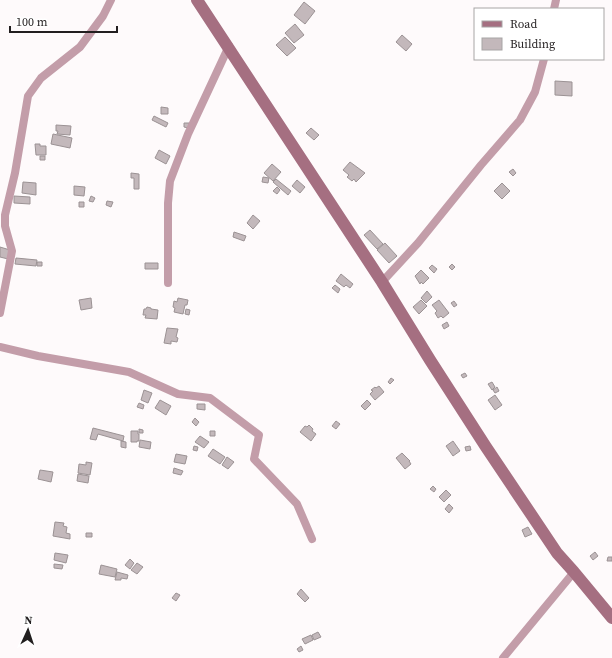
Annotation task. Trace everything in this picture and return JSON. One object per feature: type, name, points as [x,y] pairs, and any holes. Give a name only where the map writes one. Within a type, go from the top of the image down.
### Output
[{"type":"main road","points":[[197,0],[229,46],[382,282],[486,447],[557,553],[612,618]]},
{"type":"street","points":[[0,313],[12,251],[4,226],[5,215],[15,173],[28,96],[41,78],[80,46],[103,16],[111,0]]},
{"type":"street","points":[[168,283],[168,193],[170,180],[188,134],[229,46]]},
{"type":"street","points":[[382,282],[418,243],[477,169],[520,120],[535,92],[544,60]]},
{"type":"street","points":[[0,347],[38,356],[130,372],[178,394],[210,398],[259,435],[254,460],[297,504],[312,539]]},
{"type":"street","points":[[503,658],[574,572]]},
{"type":"building","points":[[304,2],[315,11],[305,24],[294,15]]},
{"type":"building","points":[[295,24],[304,35],[294,43],[285,33]]},
{"type":"building","points":[[402,35],[412,44],[406,51],[396,42]]},
{"type":"building","points":[[285,37],[296,48],[287,56],[276,45]]},
{"type":"building","points":[[555,81],[572,82],[572,96],[555,95]]},
{"type":"building","points":[[161,107],[168,108],[168,114],[161,114]]},
{"type":"building","points":[[154,116],[168,123],[166,127],[152,120]]},
{"type":"building","points":[[184,123],[189,123],[188,128],[184,127]]},
{"type":"building","points":[[56,125],[71,126],[70,135],[57,134],[58,131],[56,131]]},
{"type":"building","points":[[311,128],[319,135],[314,140],[306,133]]},
{"type":"building","points":[[53,134],[72,138],[70,148],[51,144]]},
{"type":"building","points":[[35,144],[46,146],[46,155],[36,155]]},
{"type":"building","points":[[159,150],[170,156],[166,164],[155,158]]},
{"type":"building","points":[[40,156],[45,156],[45,160],[40,160]]},
{"type":"building","points":[[350,162],[365,173],[356,182],[354,179],[352,181],[347,177],[349,175],[343,170]]},
{"type":"building","points":[[272,164],[281,172],[273,181],[264,173]]},
{"type":"building","points":[[513,169],[516,173],[513,176],[509,172]]},
{"type":"building","points":[[131,173],[139,174],[139,189],[134,189],[134,178],[131,178]]},
{"type":"building","points":[[263,177],[269,178],[268,183],[262,182]]},
{"type":"building","points":[[276,179],[291,191],[288,195],[273,182]]},
{"type":"building","points":[[297,180],[305,187],[300,193],[292,186]]},
{"type":"building","points":[[23,182],[36,183],[36,195],[22,193]]},
{"type":"building","points":[[502,183],[510,191],[502,199],[494,191]]},
{"type":"building","points":[[74,186],[85,187],[84,196],[74,195]]},
{"type":"building","points":[[277,187],[280,190],[277,194],[273,191]]},
{"type":"building","points":[[14,196],[30,197],[30,204],[14,203]]},
{"type":"building","points":[[91,196],[95,198],[93,202],[89,201]]},
{"type":"building","points":[[107,201],[113,202],[111,207],[106,205]]},
{"type":"building","points":[[79,202],[84,202],[84,207],[79,207]]},
{"type":"building","points":[[253,215],[260,221],[253,229],[247,223]]},
{"type":"building","points":[[370,230],[383,244],[377,249],[364,235]]},
{"type":"building","points":[[234,232],[246,236],[244,241],[233,237]]},
{"type":"building","points":[[385,243],[397,256],[389,263],[377,250]]},
{"type":"building","points":[[0,247],[10,250],[8,259],[0,257]]},
{"type":"building","points":[[16,258],[37,260],[36,266],[15,264]]},
{"type":"building","points":[[37,262],[42,262],[42,266],[37,266]]},
{"type":"building","points":[[145,263],[158,263],[158,269],[145,269]]},
{"type":"building","points":[[452,264],[455,267],[452,270],[449,267]]},
{"type":"building","points":[[432,265],[437,269],[434,273],[429,268]]},
{"type":"building","points":[[421,270],[429,278],[423,284],[421,282],[420,284],[415,276]]},
{"type":"building","points":[[341,274],[353,284],[350,288],[346,285],[344,287],[336,281]]},
{"type":"building","points":[[335,285],[340,289],[338,293],[332,288]]},
{"type":"building","points":[[427,291],[432,297],[426,303],[421,298]]},
{"type":"building","points":[[91,298],[92,308],[81,310],[79,300]]},
{"type":"building","points":[[178,298],[188,300],[183,314],[174,312],[174,301],[177,302]]},
{"type":"building","points":[[421,300],[427,306],[419,314],[413,307]]},
{"type":"building","points":[[439,300],[449,313],[443,318],[441,316],[438,318],[435,313],[437,311],[432,305]]},
{"type":"building","points":[[454,301],[457,305],[454,307],[451,303]]},
{"type":"building","points":[[147,307],[158,310],[157,319],[145,318],[146,315],[143,315],[144,309]]},
{"type":"building","points":[[186,309],[190,310],[189,315],[185,314]]},
{"type":"building","points":[[447,322],[449,326],[444,329],[442,325]]},
{"type":"building","points":[[167,328],[178,329],[176,337],[178,338],[177,342],[171,341],[171,344],[164,343]]},
{"type":"building","points":[[465,373],[467,376],[463,378],[461,375]]},
{"type":"building","points":[[391,378],[394,380],[390,384],[388,382]]},
{"type":"building","points":[[492,382],[495,387],[492,390],[488,384]]},
{"type":"building","points":[[379,386],[384,392],[375,400],[370,394],[373,391],[371,390]]},
{"type":"building","points":[[497,387],[499,391],[495,393],[493,390]]},
{"type":"building","points":[[144,390],[152,393],[148,403],[141,400]]},
{"type":"building","points":[[495,395],[502,405],[495,410],[488,400]]},
{"type":"building","points":[[160,400],[171,406],[166,415],[155,408]]},
{"type":"building","points":[[367,400],[371,404],[365,410],[361,406]]},
{"type":"building","points":[[139,403],[144,405],[143,409],[137,407]]},
{"type":"building","points":[[197,404],[205,404],[205,410],[197,409]]},
{"type":"building","points":[[195,418],[199,422],[196,426],[192,422]]},
{"type":"building","points":[[336,421],[340,424],[336,429],[332,426]]},
{"type":"building","points":[[309,425],[313,429],[312,431],[316,434],[311,441],[300,432],[305,426],[307,427]]},
{"type":"building","points":[[93,428],[124,436],[123,441],[98,434],[96,440],[90,439]]},
{"type":"building","points":[[139,429],[143,430],[143,433],[139,433]]},
{"type":"building","points":[[131,431],[138,431],[139,441],[131,442]]},
{"type":"building","points":[[210,431],[215,431],[215,436],[210,436]]},
{"type":"building","points":[[200,436],[209,442],[204,448],[195,442]]},
{"type":"building","points":[[140,440],[151,442],[150,449],[139,447]]},
{"type":"building","points":[[121,441],[126,442],[126,448],[121,447]]},
{"type":"building","points":[[453,441],[460,451],[453,456],[446,446]]},
{"type":"building","points":[[194,446],[198,447],[197,451],[193,450]]},
{"type":"building","points":[[470,446],[471,450],[466,451],[465,447]]},
{"type":"building","points":[[213,449],[225,457],[220,464],[208,456]]},
{"type":"building","points":[[402,453],[411,464],[405,469],[396,458]]},
{"type":"building","points":[[176,454],[187,456],[185,464],[174,462]]},
{"type":"building","points":[[227,457],[234,462],[228,469],[222,465]]},
{"type":"building","points":[[86,462],[92,463],[90,475],[78,473],[79,464],[86,465]]},
{"type":"building","points":[[174,468],[183,471],[181,475],[173,473]]},
{"type":"building","points":[[40,470],[53,472],[51,482],[38,479]]},
{"type":"building","points":[[78,474],[89,476],[88,483],[77,481]]},
{"type":"building","points":[[433,486],[436,489],[434,492],[430,489]]},
{"type":"building","points":[[446,490],[451,495],[444,502],[439,497]]},
{"type":"building","points":[[449,504],[453,508],[449,513],[445,509]]},
{"type":"building","points":[[55,522],[64,523],[63,526],[67,527],[66,533],[70,534],[70,539],[53,536]]},
{"type":"building","points":[[528,527],[532,534],[525,537],[522,530]]},
{"type":"building","points":[[86,533],[92,533],[92,537],[86,537]]},
{"type":"building","points":[[595,552],[598,556],[593,560],[590,556]]},
{"type":"building","points":[[55,553],[68,555],[66,563],[54,560]]},
{"type":"building","points":[[608,557],[612,557],[612,561],[607,561]]},
{"type":"building","points":[[130,559],[134,563],[130,569],[125,565]]},
{"type":"building","points":[[137,563],[143,567],[137,574],[131,570]]},
{"type":"building","points":[[54,564],[63,565],[62,569],[54,568]]},
{"type":"building","points":[[101,565],[117,569],[115,577],[99,574]]},
{"type":"building","points":[[117,572],[128,575],[127,579],[121,578],[121,580],[115,580]]},
{"type":"building","points":[[301,589],[309,598],[305,602],[297,594]]},
{"type":"building","points":[[176,593],[180,595],[176,601],[172,598]]},
{"type":"building","points":[[318,632],[321,637],[314,640],[312,635]]},
{"type":"building","points":[[311,635],[313,640],[305,644],[302,639]]},
{"type":"building","points":[[301,646],[303,650],[299,652],[297,649]]}]
